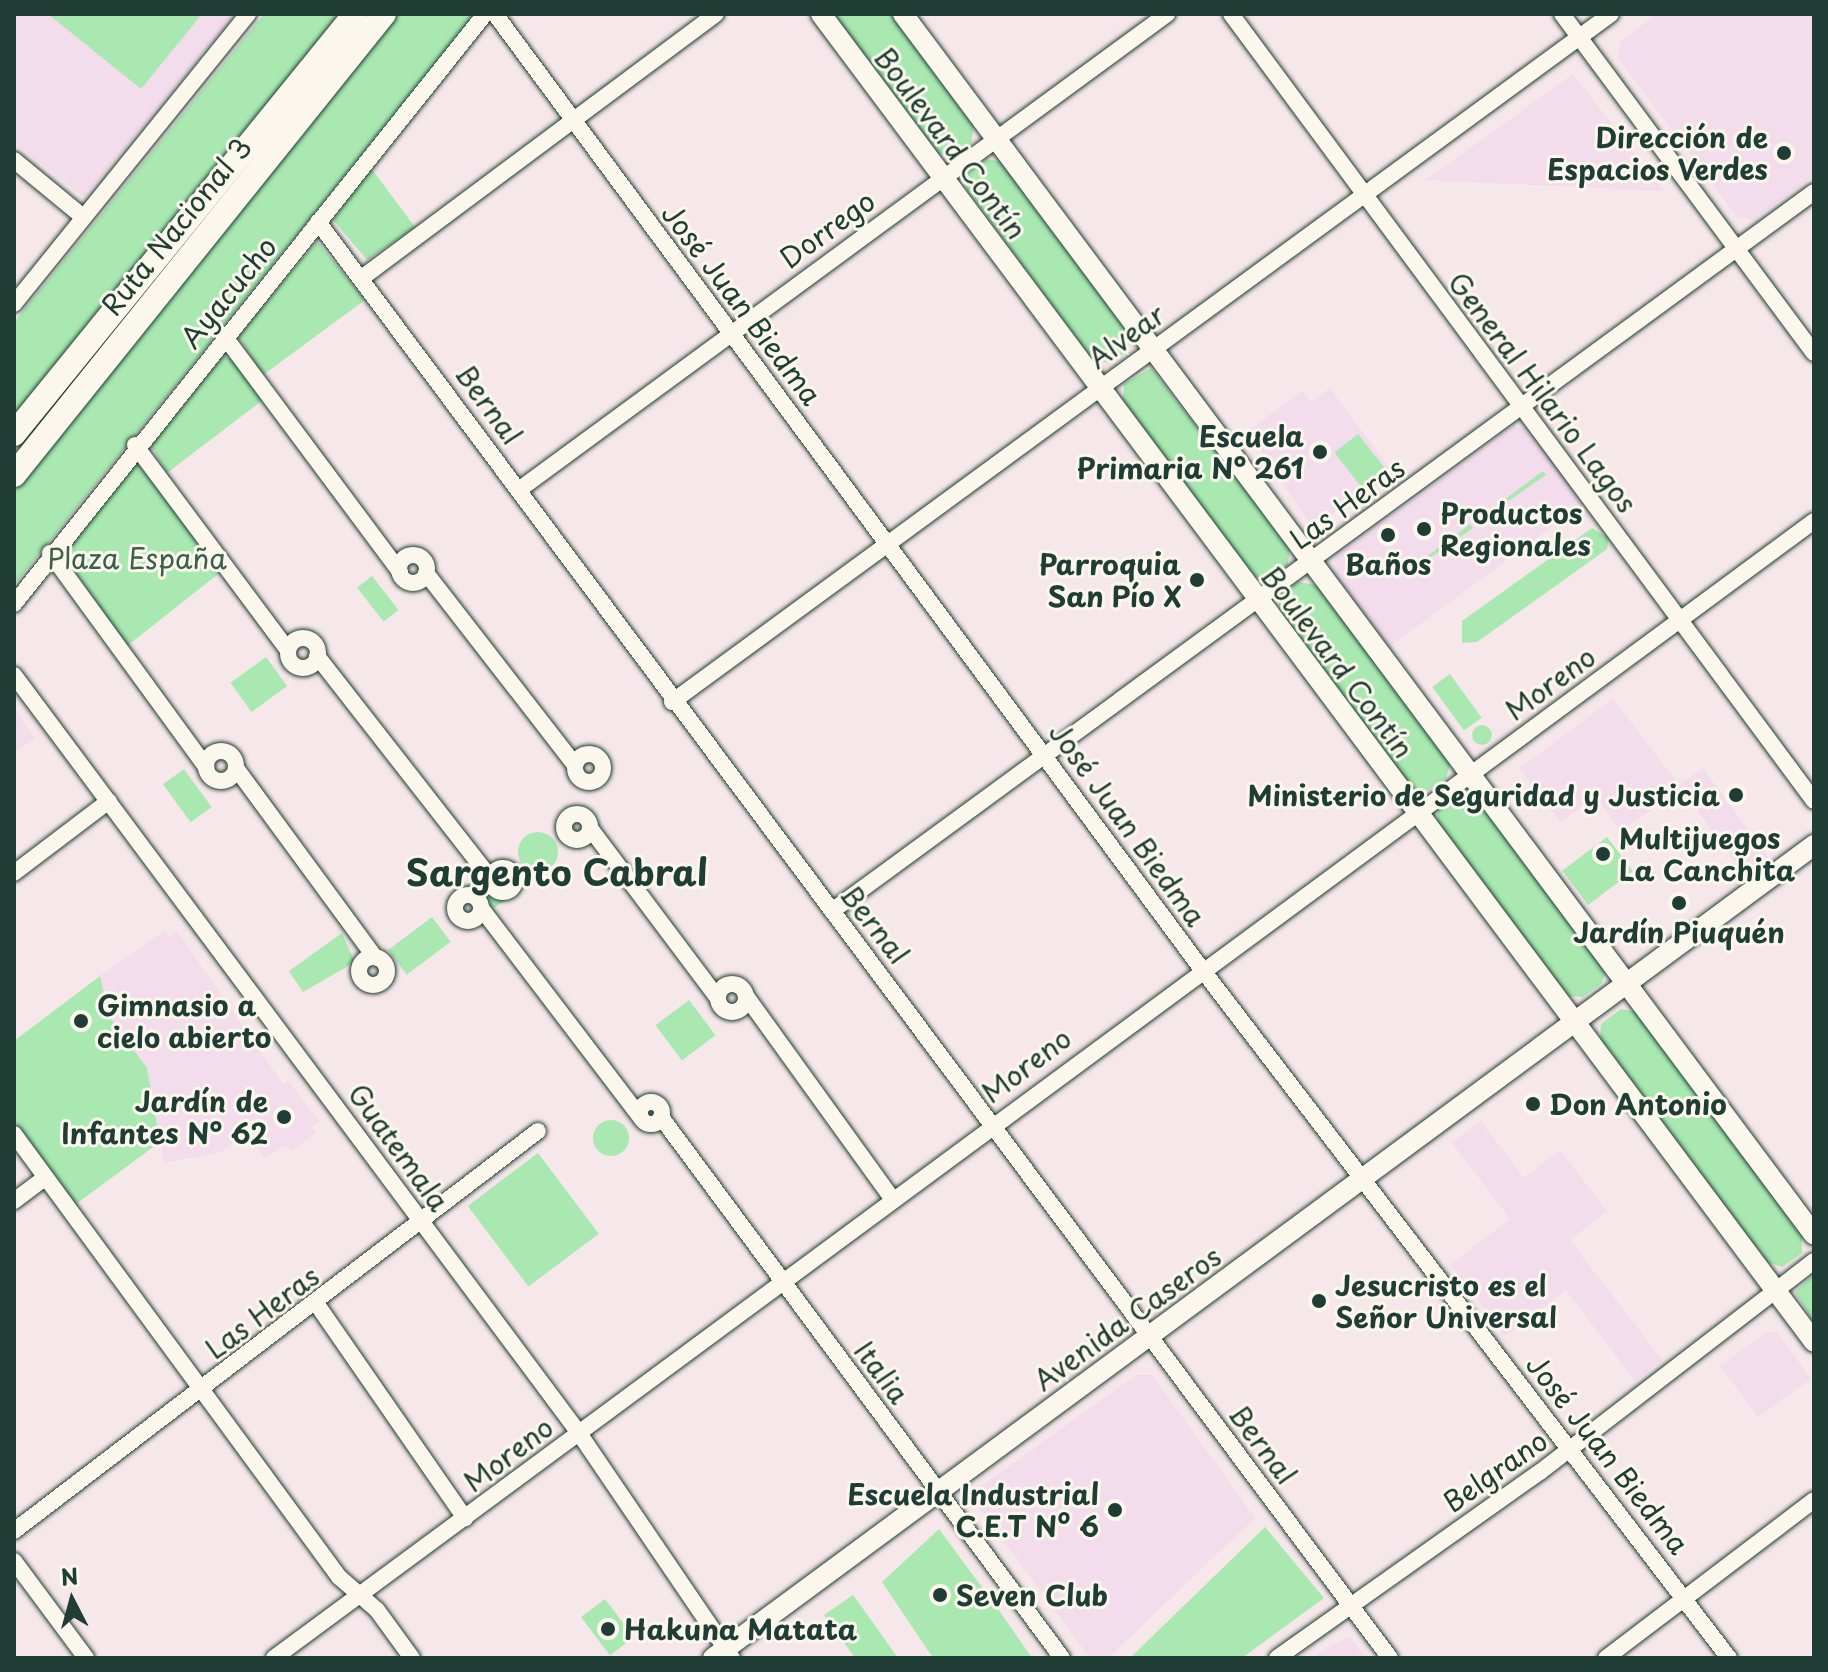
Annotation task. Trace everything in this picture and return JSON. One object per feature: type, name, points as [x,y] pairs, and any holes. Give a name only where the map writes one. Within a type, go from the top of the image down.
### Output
[{"type":"highway","name":"Ruta Nacional 3","points":[[14,434],[355,14]]},
{"type":"highway","name":"Ruta Nacional 3","points":[[14,475],[384,14]]},
{"type":"main road","name":"Boulevard Contín","points":[[821,14],[1101,386],[1256,601],[1814,1342]]},
{"type":"main road","name":"Boulevard Contín","points":[[903,14],[1814,1235]]},
{"type":"main road","name":"Avenida Caseros","points":[[724,1655],[938,1491],[1575,1025],[1814,845]]},
{"type":"street","points":[[14,304],[248,14]]},
{"type":"street","name":"Ayacucho","points":[[14,604],[135,445],[485,14]]},
{"type":"street","name":"José Juan Biedma","points":[[495,14],[1201,968],[1362,1181],[1687,1599],[1729,1658]]},
{"type":"street","points":[[363,277],[716,14]]},
{"type":"street","name":"Dorrego","points":[[520,489],[1167,14]]},
{"type":"street","name":"General Hilario Lagos","points":[[1231,14],[1814,801]]},
{"type":"street","points":[[1562,14],[1814,353]]},
{"type":"street","name":"Alvear","points":[[672,702],[889,546],[1101,386],[1611,14]]},
{"type":"street","points":[[14,160],[82,216]]},
{"type":"street","name":"Las Heras","points":[[832,911],[1814,192]]},
{"type":"street","name":"Bernal","points":[[318,222],[363,277],[520,489],[672,702],[995,1121],[1150,1336],[1390,1658]]},
{"type":"street","points":[[225,337],[400,572],[413,555],[425,560],[426,573],[575,765]]},
{"type":"street","points":[[135,445],[288,650],[307,639],[317,656],[491,879]]},
{"type":"street","name":"Moreno","points":[[274,1658],[1201,968],[1814,521]]},
{"type":"street","points":[[50,553],[206,767],[221,750],[234,757],[236,768],[375,957]]},
{"type":"street","name":"Guatemala","points":[[14,675],[579,1433],[724,1655]]},
{"type":"street","points":[[14,873],[109,801]]},
{"type":"street","points":[[590,828],[717,997],[733,1012],[746,996],[891,1197]]},
{"type":"street","name":"Italia","points":[[481,908],[641,1118],[640,1108],[653,1101],[661,1117],[1062,1658]]},
{"type":"street","name":"Las Heras","points":[[14,1531],[423,1223],[538,1131]]},
{"type":"street","points":[[14,1134],[202,1390],[358,1594],[412,1658]]},
{"type":"street","points":[[14,1201],[45,1178]]},
{"type":"street","name":"Belgrano","points":[[1277,1658],[1572,1449],[1774,1289],[1814,1261]]},
{"type":"street","points":[[316,1303],[465,1518]]},
{"type":"street","points":[[1606,1658],[1814,1500]]},
{"type":"street","points":[[14,1561],[86,1658]]},
{"type":"shaded area","points":[[14,14],[235,14],[84,197],[14,142]]},
{"type":"shaded area","points":[[1657,14],[1814,14],[1814,175],[1753,220],[1737,217],[1618,58],[1620,42]]},
{"type":"shaded area","points":[[1573,74],[1664,191],[1426,180],[1480,141]]},
{"type":"shaded area","name":"Escuela Primaria N° 261","points":[[1330,388],[1393,473],[1312,527],[1248,431],[1302,391],[1311,402]]},
{"type":"shaded area","points":[[1513,426],[1529,428],[1583,504],[1389,647],[1336,574],[1335,557]]},
{"type":"shaded area","points":[[1613,699],[1679,785],[1703,768],[1770,860],[1746,877],[1681,788],[1621,832],[1595,796],[1560,822],[1520,768]]},
{"type":"shaded area","points":[[14,708],[35,738],[14,753]]},
{"type":"shaded area","points":[[164,931],[169,937],[177,931],[283,1084],[288,1081],[319,1121],[311,1127],[316,1133],[291,1151],[286,1145],[265,1158],[246,1133],[221,1152],[164,1163],[147,1068],[109,1015],[100,976]]},
{"type":"shaded area","points":[[1481,1121],[1524,1178],[1560,1150],[1607,1211],[1570,1240],[1662,1360],[1635,1381],[1566,1290],[1505,1336],[1450,1265],[1510,1219],[1452,1143]]},
{"type":"shaded area","points":[[1767,1332],[1777,1332],[1811,1379],[1758,1417],[1720,1366]]},
{"type":"shaded area","name":"Escuela Industrial C.E.T Nº 6","points":[[1136,1375],[1152,1375],[1255,1518],[1108,1658],[1090,1658],[975,1502],[976,1490]]},
{"type":"shaded area","points":[[1350,1637],[1366,1658],[1313,1658],[1332,1645]]},
{"type":"green space","points":[[48,14],[202,14],[141,89]]},
{"type":"green space","points":[[264,14],[344,14],[14,420],[14,322]]},
{"type":"green space","points":[[397,14],[475,14],[14,585],[14,489]]},
{"type":"green space","points":[[834,14],[891,14],[974,126],[971,144],[955,156],[936,153]]},
{"type":"green space","points":[[986,159],[1002,162],[1130,333],[1128,350],[1111,363],[1093,361],[966,188],[967,174]]},
{"type":"green space","points":[[371,168],[415,227],[367,260],[333,220]]},
{"type":"green space","points":[[317,241],[365,300],[263,375],[238,336]]},
{"type":"green space","points":[[222,356],[233,360],[263,400],[167,473],[150,444]]},
{"type":"green space","points":[[1151,368],[1290,548],[1288,565],[1268,579],[1250,576],[1123,400],[1124,384]]},
{"type":"green space","points":[[1358,434],[1388,472],[1364,490],[1334,452]]},
{"type":"green space","name":"Plaza España","points":[[137,463],[222,571],[127,646],[62,553]]},
{"type":"green space","points":[[1543,471],[1546,475],[1481,520],[1481,517]]},
{"type":"green space","points":[[1470,524],[1473,528],[1408,573],[1409,570]]},
{"type":"green space","points":[[1592,528],[1609,538],[1607,549],[1477,642],[1462,643],[1462,621]]},
{"type":"green space","points":[[372,576],[398,610],[384,622],[357,588]]},
{"type":"green space","points":[[1298,582],[1318,585],[1451,761],[1446,778],[1428,790],[1412,788],[1279,613],[1279,595]]},
{"type":"green space","points":[[266,657],[287,686],[252,712],[230,683]]},
{"type":"green space","points":[[1450,674],[1482,718],[1464,731],[1432,687]]},
{"type":"green space","points":[[1478,725],[1486,725],[1492,735],[1486,745],[1478,745],[1472,739],[1472,731]]},
{"type":"green space","points":[[184,769],[212,807],[191,822],[163,784]]},
{"type":"green space","points":[[1458,794],[1477,797],[1606,968],[1602,983],[1583,997],[1566,996],[1437,826],[1438,809]]},
{"type":"green space","points":[[538,832],[552,838],[558,852],[552,866],[538,872],[524,866],[518,852],[524,838]]},
{"type":"green space","name":"Multijuegos La Canchita","points":[[1607,837],[1633,871],[1588,905],[1562,871]]},
{"type":"green space","points":[[476,878],[488,894],[508,898],[494,908],[466,885]]},
{"type":"green space","points":[[432,917],[451,942],[407,975],[388,950]]},
{"type":"green space","points":[[342,933],[355,962],[303,992],[289,971]]},
{"type":"green space","points":[[100,976],[109,1016],[147,1068],[160,1142],[76,1204],[14,1120],[14,1041]]},
{"type":"green space","points":[[689,1000],[715,1035],[682,1060],[655,1025]]},
{"type":"green space","points":[[1621,1009],[1637,1012],[1802,1233],[1802,1253],[1782,1267],[1764,1261],[1600,1041],[1601,1024]]},
{"type":"green space","points":[[611,1120],[624,1125],[629,1138],[624,1151],[611,1156],[598,1151],[593,1138],[598,1125]]},
{"type":"green space","points":[[538,1153],[599,1234],[529,1287],[468,1206]]},
{"type":"green space","points":[[1814,1274],[1814,1323],[1795,1292]]},
{"type":"green space","points":[[1265,1527],[1324,1598],[1242,1658],[1130,1658]]},
{"type":"green space","name":"Seven Club","points":[[939,1529],[1032,1658],[933,1658],[882,1582]]},
{"type":"green space","points":[[853,1595],[898,1658],[855,1658],[824,1615]]},
{"type":"green space","name":"Hakuna Matata","points":[[605,1599],[634,1637],[610,1655],[581,1617]]},
{"type":"place","name":"Dirección de Espacios Verdes","points":[[1784,153]]},
{"type":"place","name":"Escuela Primaria N° 261","points":[[1320,452]]},
{"type":"place","name":"Productos Regionales","points":[[1424,529]]},
{"type":"place","name":"Baños","points":[[1388,535]]},
{"type":"place","name":"Parroquia San Pío X","points":[[1197,580]]},
{"type":"place","name":"Ministerio de Seguridad y Justicia","points":[[1736,795]]},
{"type":"place","name":"Multijuegos La Canchita","points":[[1603,854]]},
{"type":"place","name":"Jardín Piuquén","points":[[1679,903]]},
{"type":"place","name":"Gimnasio a cielo abierto","points":[[81,1021]]},
{"type":"place","name":"Don Antonio","points":[[1533,1104]]},
{"type":"place","name":"Jardín de Infantes N° 62","points":[[284,1117]]},
{"type":"place","name":"Jesucristo es el Señor Universal","points":[[1319,1301]]},
{"type":"place","name":"Escuela Industrial C.E.T Nº 6","points":[[1115,1510]]},
{"type":"place","name":"Seven Club","points":[[940,1595]]},
{"type":"place","name":"Hakuna Matata","points":[[608,1629]]},
{"type":"district","name":"Sargento Cabral","points":[[557,872]]}]
